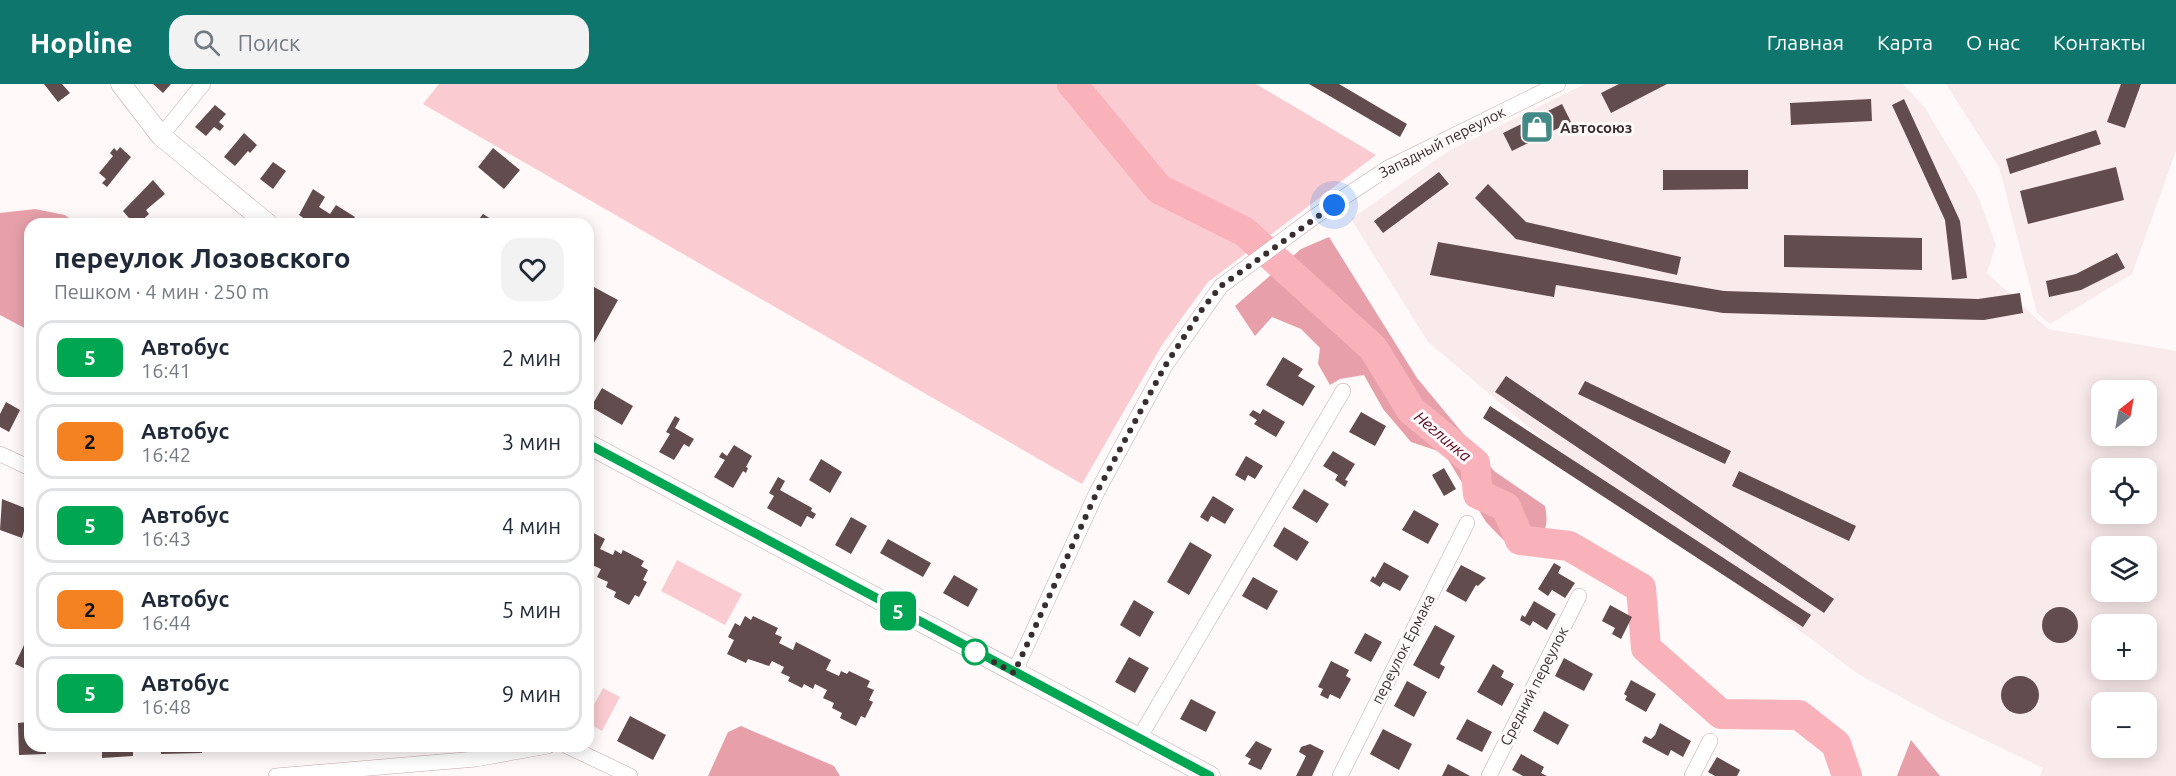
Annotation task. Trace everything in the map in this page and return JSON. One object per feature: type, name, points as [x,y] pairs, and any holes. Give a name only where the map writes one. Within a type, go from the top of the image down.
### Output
[{"type":"main road","points":[[121,84],[161,136],[261,218]]},
{"type":"main road","points":[[594,447],[1138,740],[1210,776]]},
{"type":"street","points":[[161,136],[203,84]]},
{"type":"street","name":"Западный переулок","points":[[1014,673],[1097,492],[1165,366],[1221,286],[1314,217],[1388,168],[1552,85]]},
{"type":"street","points":[[1138,740],[1343,391]]},
{"type":"street","points":[[0,454],[24,465]]},
{"type":"street","name":"переулок Ермака","points":[[1340,776],[1467,523]]},
{"type":"street","name":"Средний переулок","points":[[1489,776],[1579,596]]},
{"type":"street","points":[[1692,776],[1710,741]]},
{"type":"street","points":[[276,776],[476,759],[515,752]]},
{"type":"street","points":[[580,752],[630,776]]},
{"type":"shaded area","points":[[439,84],[1256,84],[1376,155],[1208,282],[1162,345],[1082,484],[423,104]]},
{"type":"shaded area","points":[[1585,84],[1903,84],[1925,108],[1978,196],[1996,245],[1987,273],[2048,329],[2176,351],[2176,776],[2040,776],[2043,768],[1943,720],[1858,674],[1538,435],[1428,342],[1351,219],[1447,152]]},
{"type":"shaded area","points":[[1946,84],[2176,84],[2176,151],[2132,274],[2050,324],[2037,313],[1999,167]]},
{"type":"shaded area","points":[[35,209],[65,215],[69,218],[24,218],[24,328],[0,315],[0,213]]},
{"type":"shaded area","points":[[1329,237],[1417,378],[1494,471],[1545,506],[1546,524],[1541,535],[1536,539],[1514,551],[1486,522],[1444,453],[1411,442],[1383,409],[1364,375],[1340,379],[1330,385],[1318,364],[1320,348],[1301,329],[1272,317],[1255,336],[1235,306],[1301,249]]},
{"type":"shaded area","points":[[677,560],[742,594],[725,625],[661,591]]},
{"type":"shaded area","points":[[603,688],[620,697],[602,731],[594,726],[594,705]]},
{"type":"shaded area","points":[[741,726],[834,766],[840,776],[708,776],[728,732]]},
{"type":"shaded area","points":[[1911,740],[1940,776],[1897,776]]},
{"type":"building","points":[[44,84],[62,84],[70,93],[58,102]]},
{"type":"building","points":[[153,84],[171,84],[163,93]]},
{"type":"building","points":[[1309,84],[1339,84],[1407,124],[1400,137]]},
{"type":"building","points":[[1619,84],[1667,84],[1611,113],[1601,93]]},
{"type":"building","points":[[2121,84],[2141,84],[2125,128],[2107,122]]},
{"type":"building","points":[[1871,99],[1872,121],[1791,125],[1790,103]]},
{"type":"building","points":[[1904,99],[1960,221],[1967,278],[1952,280],[1945,220],[1892,105]]},
{"type":"building","name":"Автосоюз","points":[[1562,104],[1571,122],[1512,151],[1503,133]]},
{"type":"building","points":[[215,105],[226,114],[219,122],[224,126],[220,131],[214,127],[206,136],[195,127]]},
{"type":"building","points":[[2096,130],[2101,144],[2010,174],[2006,159]]},
{"type":"building","points":[[244,133],[257,145],[250,153],[248,151],[235,166],[224,157]]},
{"type":"building","points":[[120,147],[131,157],[107,187],[102,183],[106,179],[99,173],[113,156],[110,153],[114,148],[117,151]]},
{"type":"building","points":[[493,148],[520,170],[504,189],[478,167]]},
{"type":"building","points":[[273,162],[286,171],[273,189],[260,179]]},
{"type":"building","points":[[2116,167],[2124,200],[2028,224],[2020,191]]},
{"type":"building","points":[[1663,170],[1748,170],[1748,189],[1663,190]]},
{"type":"building","points":[[1439,172],[1449,184],[1383,233],[1374,221]]},
{"type":"building","points":[[153,180],[165,194],[146,210],[149,214],[145,218],[129,218],[123,211]]},
{"type":"building","points":[[1488,184],[1526,222],[1681,257],[1677,275],[1516,239],[1475,198]]},
{"type":"building","points":[[313,189],[325,197],[319,207],[330,214],[336,205],[355,217],[303,218],[299,215]]},
{"type":"building","points":[[1784,235],[1922,238],[1922,270],[1784,267]]},
{"type":"building","points":[[1438,242],[1724,291],[1978,299],[2020,293],[2023,313],[1984,320],[1723,313],[1556,285],[1554,297],[1430,275]]},
{"type":"building","points":[[2117,253],[2125,268],[2081,290],[2049,297],[2046,281],[2076,274]]},
{"type":"building","points":[[594,287],[618,300],[594,343]]},
{"type":"building","points":[[1283,357],[1303,369],[1298,376],[1315,386],[1303,406],[1266,385]]},
{"type":"building","points":[[1506,376],[1834,599],[1824,613],[1495,392]]},
{"type":"building","points":[[1585,381],[1731,451],[1725,464],[1578,394]]},
{"type":"building","points":[[602,388],[633,406],[622,425],[594,409],[594,402]]},
{"type":"building","points":[[6,402],[20,410],[9,432],[0,427],[0,414]]},
{"type":"building","points":[[1490,406],[1811,615],[1803,627],[1483,418]]},
{"type":"building","points":[[1263,409],[1285,422],[1276,437],[1254,424],[1257,420],[1249,415],[1253,410],[1260,414]]},
{"type":"building","points":[[1361,412],[1386,426],[1375,446],[1349,432]]},
{"type":"building","points":[[675,416],[680,419],[675,428],[694,439],[689,447],[684,444],[674,460],[659,452],[670,434],[666,432]]},
{"type":"building","points":[[734,445],[752,456],[746,467],[748,468],[746,473],[743,471],[733,488],[714,477],[725,460],[719,457],[722,452],[727,456]]},
{"type":"building","points":[[1333,451],[1355,464],[1345,480],[1348,481],[1345,487],[1335,480],[1338,475],[1323,466]]},
{"type":"building","points":[[1246,456],[1263,466],[1255,479],[1248,475],[1245,481],[1235,475]]},
{"type":"building","points":[[821,459],[842,472],[830,493],[809,480]]},
{"type":"building","points":[[1444,468],[1456,489],[1444,496],[1432,475]]},
{"type":"building","points":[[1739,471],[1856,526],[1849,541],[1732,486]]},
{"type":"building","points":[[778,477],[785,481],[780,490],[812,508],[811,511],[816,514],[813,519],[807,516],[801,527],[767,508],[774,496],[769,493]]},
{"type":"building","points":[[1304,489],[1329,504],[1317,523],[1292,508]]},
{"type":"building","points":[[1213,496],[1234,509],[1225,524],[1211,516],[1208,522],[1200,517]]},
{"type":"building","points":[[2,499],[24,508],[22,538],[0,530]]},
{"type":"building","points":[[1414,510],[1439,524],[1428,544],[1402,530]]},
{"type":"building","points":[[851,517],[867,526],[851,554],[835,545]]},
{"type":"building","points":[[1284,527],[1309,542],[1297,561],[1273,546]]},
{"type":"building","points":[[594,533],[605,539],[600,549],[613,555],[615,550],[621,554],[623,550],[644,561],[641,566],[648,570],[643,580],[647,582],[639,597],[635,595],[629,605],[614,597],[616,592],[606,587],[608,582],[597,577],[601,569],[594,566]]},
{"type":"building","points":[[888,539],[931,563],[923,577],[880,553]]},
{"type":"building","points":[[1190,542],[1212,555],[1189,595],[1167,582]]},
{"type":"building","points":[[1384,562],[1409,576],[1400,591],[1383,582],[1380,587],[1370,581],[1373,576],[1375,578]]},
{"type":"building","points":[[1554,563],[1561,567],[1558,573],[1575,583],[1565,598],[1552,590],[1548,596],[1538,589]]},
{"type":"building","points":[[1461,565],[1486,578],[1478,586],[1476,585],[1466,602],[1446,591]]},
{"type":"building","points":[[954,575],[978,589],[968,607],[943,593]]},
{"type":"building","points":[[1253,577],[1278,591],[1267,610],[1242,596]]},
{"type":"building","points":[[1134,600],[1154,612],[1140,637],[1120,625]]},
{"type":"building","points":[[1534,601],[1556,614],[1547,630],[1533,621],[1530,626],[1520,620],[1522,615],[1525,617]]},
{"type":"building","points":[[1610,605],[1632,617],[1621,639],[1612,634],[1615,628],[1602,621]]},
{"type":"building","points":[[2060,607],[2073,612],[2078,625],[2073,638],[2060,643],[2047,638],[2042,625],[2047,612]]},
{"type":"building","points":[[745,616],[751,620],[753,616],[778,628],[775,634],[782,637],[779,643],[793,650],[796,642],[831,660],[826,670],[839,676],[841,671],[847,674],[849,671],[870,681],[867,687],[874,690],[869,700],[873,702],[865,718],[861,716],[856,726],[840,718],[842,713],[832,708],[834,703],[823,698],[827,690],[815,684],[813,689],[804,684],[802,688],[788,681],[790,677],[781,673],[784,667],[772,661],[769,666],[748,659],[746,663],[727,654],[734,640],[728,637],[735,623],[740,626]]},
{"type":"building","points":[[1435,625],[1455,636],[1440,664],[1445,667],[1439,679],[1413,665]]},
{"type":"building","points":[[1365,633],[1382,642],[1371,662],[1354,653]]},
{"type":"building","points":[[24,645],[24,668],[15,664]]},
{"type":"building","points":[[1129,657],[1149,668],[1135,693],[1115,682]]},
{"type":"building","points":[[1564,658],[1593,674],[1584,691],[1555,676]]},
{"type":"building","points":[[1331,661],[1349,670],[1346,676],[1351,679],[1340,699],[1330,694],[1328,699],[1320,695],[1323,689],[1318,687]]},
{"type":"building","points":[[1493,664],[1504,671],[1501,677],[1514,684],[1502,706],[1477,692]]},
{"type":"building","points":[[2020,676],[2033,682],[2039,695],[2033,708],[2020,714],[2007,708],[2001,695],[2007,682]]},
{"type":"building","points":[[1631,680],[1656,694],[1646,712],[1625,700],[1627,696],[1624,694]]},
{"type":"building","points":[[1407,681],[1427,692],[1414,717],[1394,706]]},
{"type":"building","points":[[1191,699],[1216,712],[1206,732],[1180,719]]},
{"type":"building","points":[[1544,711],[1569,725],[1558,745],[1533,731]]},
{"type":"building","points":[[630,716],[666,735],[653,760],[617,741]]},
{"type":"building","points":[[1467,719],[1492,732],[1482,752],[1456,739]]},
{"type":"building","points":[[24,722],[24,752],[46,752],[46,754],[19,755],[18,723]]},
{"type":"building","points":[[1660,723],[1691,741],[1683,757],[1671,750],[1668,756],[1642,742],[1645,736],[1651,739],[1655,735]]},
{"type":"building","points":[[1383,729],[1412,744],[1399,770],[1370,754]]},
{"type":"building","points":[[1256,741],[1272,749],[1261,770],[1248,764],[1251,759],[1245,756]]},
{"type":"building","points":[[1310,744],[1324,751],[1312,776],[1296,776],[1306,756],[1299,752],[1301,747]]},
{"type":"building","points":[[102,752],[133,752],[133,756],[102,758]]},
{"type":"building","points":[[161,752],[202,752],[202,753],[161,754]]},
{"type":"building","points":[[1521,754],[1544,767],[1541,773],[1547,776],[1523,776],[1512,770]]},
{"type":"building","points":[[1717,757],[1740,770],[1737,776],[1715,776],[1708,772]]},
{"type":"building","points":[[1448,764],[1470,776],[1442,776]]},
{"type":"waterway","name":"Неглинка","points":[[1072,84],[1159,189],[1245,232],[1373,348],[1411,410],[1475,463],[1478,494],[1506,507],[1520,540],[1569,546],[1641,588],[1646,648],[1721,714],[1799,715],[1836,744],[1847,776]]},
{"type":"bus line","name":"5","points":[[594,447],[1108,724],[1210,776]]},
{"type":"place","name":"Автосоюз","points":[[1537,127]]},
{"type":"route","points":[[975,652],[1014,673],[1097,492],[1165,366],[1203,308],[1221,286],[1314,217],[1334,205]]}]
